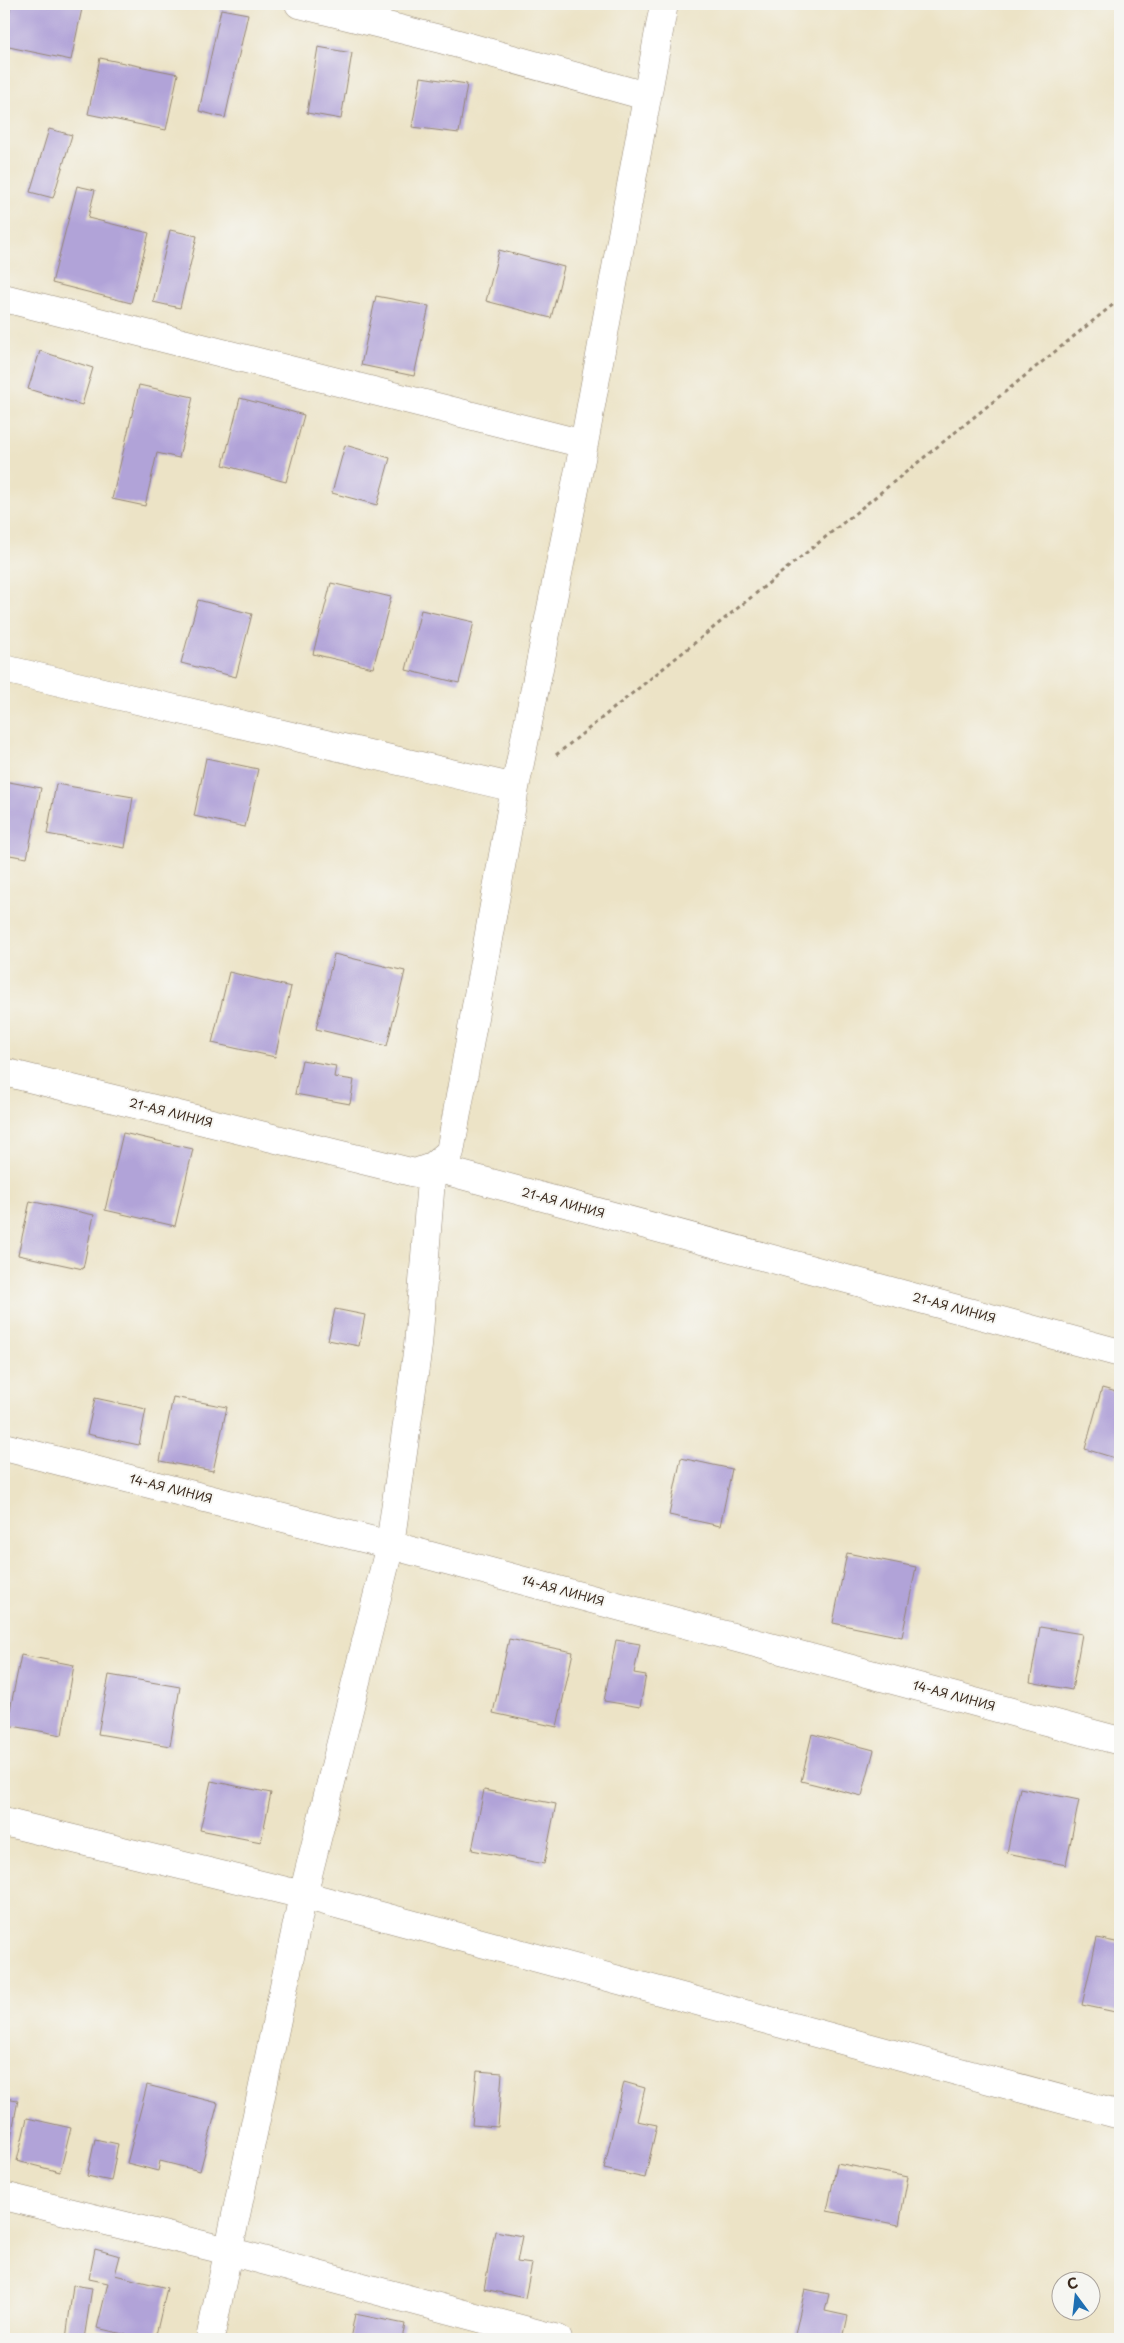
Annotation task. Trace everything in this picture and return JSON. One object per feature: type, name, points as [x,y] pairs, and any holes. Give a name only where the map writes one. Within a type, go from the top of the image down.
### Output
[{"type":"street","points":[[299,4],[444,40],[646,96]]},
{"type":"street","points":[[210,2339],[303,1895],[390,1545],[418,1346],[432,1168],[450,1152],[515,788],[584,444],[664,4]]},
{"type":"street","points":[[4,298],[584,444]]},
{"type":"street","points":[[4,669],[515,788]]},
{"type":"street","name":"21-АЯ ЛИНИЯ","points":[[4,1072],[415,1173],[432,1168],[1120,1353]]},
{"type":"street","name":"14-АЯ ЛИНИЯ","points":[[4,1447],[390,1545],[1120,1741]]},
{"type":"street","points":[[4,1822],[303,1895],[1120,2115]]},
{"type":"street","points":[[4,2196],[228,2251],[558,2339]]},
{"type":"path","points":[[554,757],[1120,298]]},
{"type":"building","points":[[11,4],[83,4],[71,60],[4,46]]},
{"type":"building","points":[[221,9],[248,14],[225,118],[199,111]]},
{"type":"building","points":[[318,47],[352,53],[341,119],[307,113]]},
{"type":"building","points":[[100,58],[178,74],[166,130],[88,114]]},
{"type":"building","points":[[421,77],[467,84],[459,133],[412,127]]},
{"type":"building","points":[[49,129],[72,135],[53,198],[30,192]]},
{"type":"building","points":[[77,186],[95,190],[88,218],[149,233],[131,303],[52,283]]},
{"type":"building","points":[[170,230],[197,236],[180,308],[153,302]]},
{"type":"building","points":[[499,250],[564,267],[551,318],[486,301]]},
{"type":"building","points":[[376,296],[429,306],[414,376],[361,365]]},
{"type":"building","points":[[40,351],[93,368],[82,405],[28,389]]},
{"type":"building","points":[[139,385],[193,397],[179,458],[157,453],[145,506],[112,499]]},
{"type":"building","points":[[240,398],[304,415],[286,482],[223,465]]},
{"type":"building","points":[[345,445],[390,458],[377,505],[332,493]]},
{"type":"building","points":[[331,583],[391,597],[373,668],[313,654]]},
{"type":"building","points":[[198,600],[252,614],[236,677],[181,663]]},
{"type":"building","points":[[421,610],[474,622],[459,683],[406,670]]},
{"type":"building","points":[[206,758],[258,769],[245,827],[194,816]]},
{"type":"building","points":[[4,781],[41,788],[27,858],[4,854]]},
{"type":"building","points":[[56,784],[133,797],[125,848],[47,834]]},
{"type":"building","points":[[334,954],[405,971],[387,1046],[316,1029]]},
{"type":"building","points":[[229,972],[291,987],[275,1057],[212,1043]]},
{"type":"building","points":[[302,1060],[336,1066],[334,1077],[354,1080],[350,1104],[295,1094]]},
{"type":"building","points":[[123,1133],[193,1149],[175,1226],[105,1210]]},
{"type":"building","points":[[30,1201],[94,1215],[83,1269],[18,1255]]},
{"type":"building","points":[[335,1309],[365,1315],[359,1346],[328,1340]]},
{"type":"building","points":[[1102,1388],[1120,1393],[1120,1441],[1115,1458],[1085,1449]]},
{"type":"building","points":[[173,1397],[227,1407],[213,1471],[160,1461]]},
{"type":"building","points":[[95,1398],[146,1409],[139,1445],[87,1434]]},
{"type":"building","points":[[681,1458],[732,1469],[720,1526],[669,1515]]},
{"type":"building","points":[[847,1553],[916,1567],[902,1637],[833,1623]]},
{"type":"building","points":[[1040,1627],[1082,1634],[1072,1690],[1030,1682]]},
{"type":"building","points":[[509,1639],[573,1652],[557,1727],[493,1713]]},
{"type":"building","points":[[616,1640],[640,1644],[634,1673],[646,1675],[640,1707],[604,1701]]},
{"type":"building","points":[[21,1655],[74,1665],[62,1735],[7,1725]]},
{"type":"building","points":[[109,1675],[180,1687],[170,1746],[98,1734]]},
{"type":"building","points":[[812,1734],[874,1750],[862,1796],[801,1781]]},
{"type":"building","points":[[211,1781],[271,1793],[261,1842],[200,1830]]},
{"type":"building","points":[[1020,1788],[1079,1800],[1066,1865],[1007,1853]]},
{"type":"building","points":[[484,1790],[556,1804],[544,1864],[472,1850]]},
{"type":"building","points":[[1097,1938],[1120,1943],[1120,2013],[1082,2005]]},
{"type":"building","points":[[477,2071],[502,2073],[498,2127],[472,2125]]},
{"type":"building","points":[[624,2082],[645,2088],[637,2121],[657,2125],[645,2178],[604,2169]]},
{"type":"building","points":[[147,2085],[218,2103],[200,2171],[160,2161],[158,2171],[127,2163]]},
{"type":"building","points":[[4,2098],[18,2100],[5,2168],[4,2168]]},
{"type":"building","points":[[27,2118],[71,2128],[60,2172],[17,2161]]},
{"type":"building","points":[[95,2139],[118,2144],[111,2181],[87,2176]]},
{"type":"building","points":[[837,2163],[908,2177],[899,2225],[827,2211]]},
{"type":"building","points":[[495,2231],[522,2236],[517,2262],[532,2264],[525,2298],[484,2289]]},
{"type":"building","points":[[95,2249],[120,2256],[115,2275],[167,2288],[155,2339],[144,2339],[97,2328],[108,2283],[89,2279]]},
{"type":"building","points":[[73,2285],[92,2288],[84,2339],[66,2339]]},
{"type":"building","points":[[805,2289],[829,2294],[825,2311],[848,2316],[843,2339],[794,2339]]},
{"type":"building","points":[[355,2314],[405,2324],[402,2339],[350,2339]]}]
